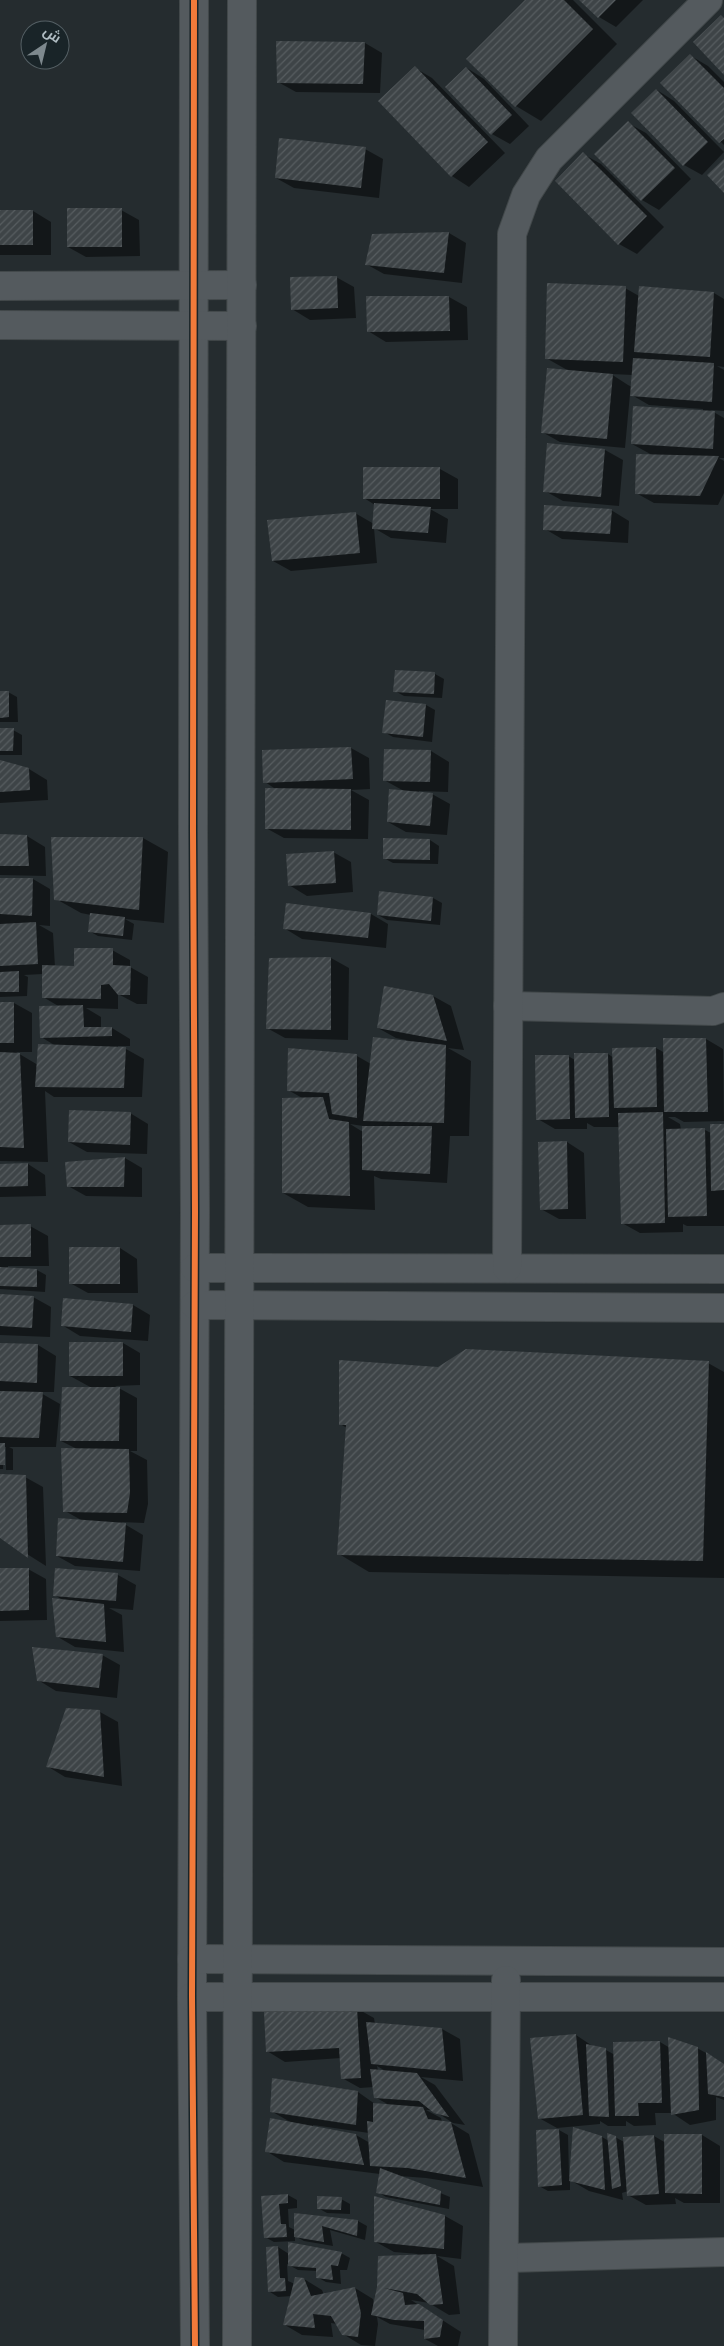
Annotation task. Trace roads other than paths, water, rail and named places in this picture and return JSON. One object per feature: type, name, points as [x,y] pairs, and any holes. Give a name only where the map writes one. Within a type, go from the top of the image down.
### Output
[{"type":"street","points":[[194,0],[195,1305],[192,1997],[195,2346]]},
{"type":"street","points":[[237,2346],[242,0]]},
{"type":"street","points":[[507,1268],[512,234],[526,195],[549,159],[708,0]]},
{"type":"street","points":[[0,286],[242,285]]},
{"type":"street","points":[[0,325],[242,326]]},
{"type":"street","points":[[508,1006],[713,1011],[724,1007]]},
{"type":"street","points":[[194,1268],[724,1269]]},
{"type":"street","points":[[195,1305],[724,1308]]},
{"type":"street","points":[[192,1959],[724,1962]]},
{"type":"street","points":[[503,2346],[507,1960]]},
{"type":"street","points":[[192,1997],[724,1997]]},
{"type":"street","points":[[504,2258],[724,2252]]}]
